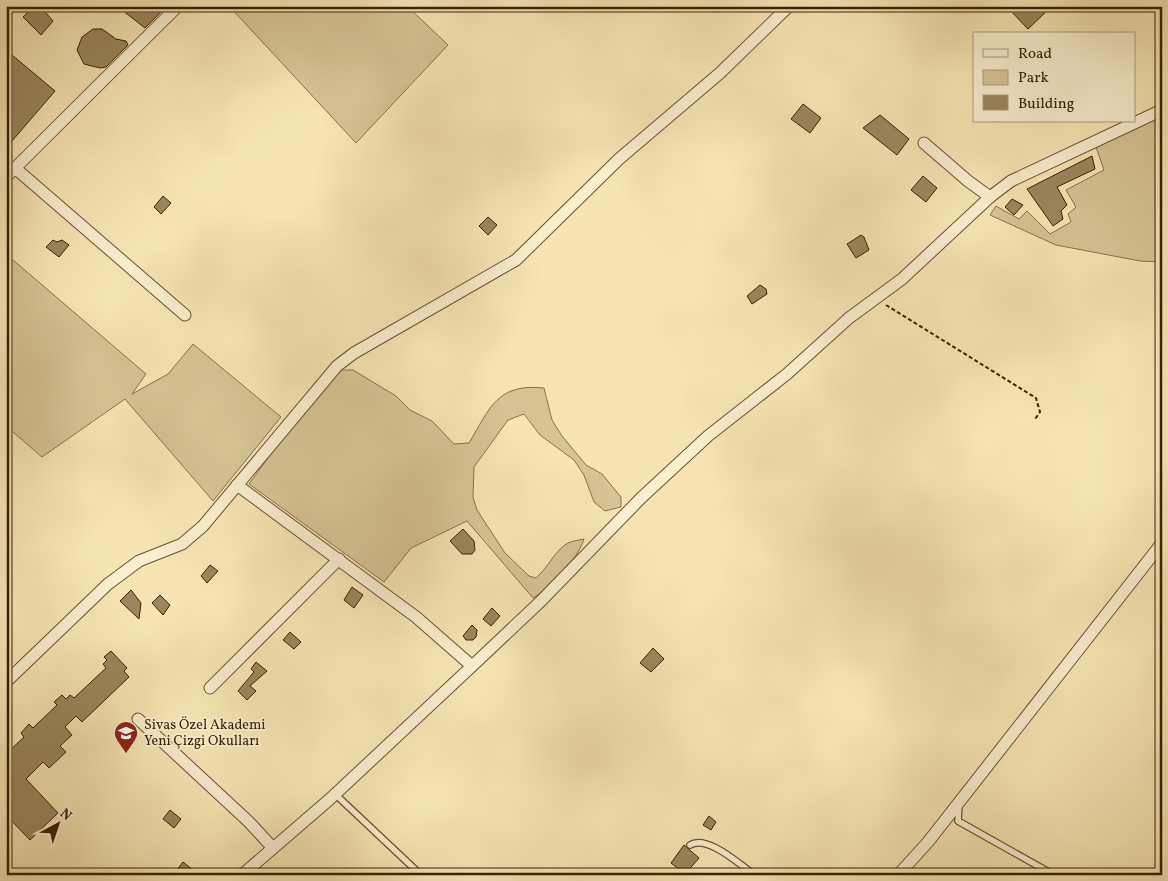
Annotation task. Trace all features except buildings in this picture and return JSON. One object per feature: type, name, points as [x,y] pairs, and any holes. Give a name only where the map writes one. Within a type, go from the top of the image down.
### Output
[{"type":"street","points":[[6,177],[178,6]]},
{"type":"street","points":[[6,682],[108,584],[139,561],[182,544],[196,532],[337,366],[362,348],[516,260],[619,159],[720,73],[789,6]]},
{"type":"street","points":[[242,875],[335,794],[541,601],[641,498],[708,436],[787,374],[849,318],[902,279],[990,197],[1020,177],[1162,110]]},
{"type":"street","points":[[924,143],[968,181],[990,197]]},
{"type":"street","points":[[15,168],[185,316]]},
{"type":"street","points":[[237,485],[416,617],[472,666]]},
{"type":"street","points":[[898,875],[928,842],[1161,546]]},
{"type":"street","points":[[210,688],[339,559]]},
{"type":"street","points":[[138,719],[249,822],[272,847]]},
{"type":"lane","points":[[335,794],[421,875]]},
{"type":"lane","points":[[960,800],[958,821],[1054,875]]},
{"type":"lane","points":[[690,845],[695,842],[708,843],[755,875]]},
{"type":"path","points":[[875,299],[1036,398],[1040,412],[1035,419]]},
{"type":"green space","points":[[229,6],[407,6],[448,45],[356,143]]},
{"type":"green space","points":[[1162,114],[1162,262],[1140,261],[1056,245],[990,215],[996,206],[1019,219],[1027,211],[1050,234],[1071,222],[1068,214],[1076,207],[1066,190],[1104,170],[1096,147]]},
{"type":"green space","points":[[6,254],[146,374],[132,394],[168,374],[193,344],[281,417],[213,501],[125,399],[42,457],[6,426]]},
{"type":"green space","points":[[341,370],[353,370],[396,396],[410,410],[432,421],[454,444],[469,443],[490,409],[505,394],[528,387],[544,388],[552,420],[562,436],[586,465],[602,474],[621,497],[621,507],[605,511],[594,502],[584,475],[574,460],[540,435],[524,414],[508,420],[474,467],[473,497],[477,510],[505,553],[529,576],[536,578],[563,546],[570,542],[584,539],[570,564],[555,580],[533,598],[467,521],[411,548],[384,582],[249,484],[284,436]]},
{"type":"place","name":"Sivas Özel Akademi Yeni Çizgi Okulları","points":[[126,754]]}]
